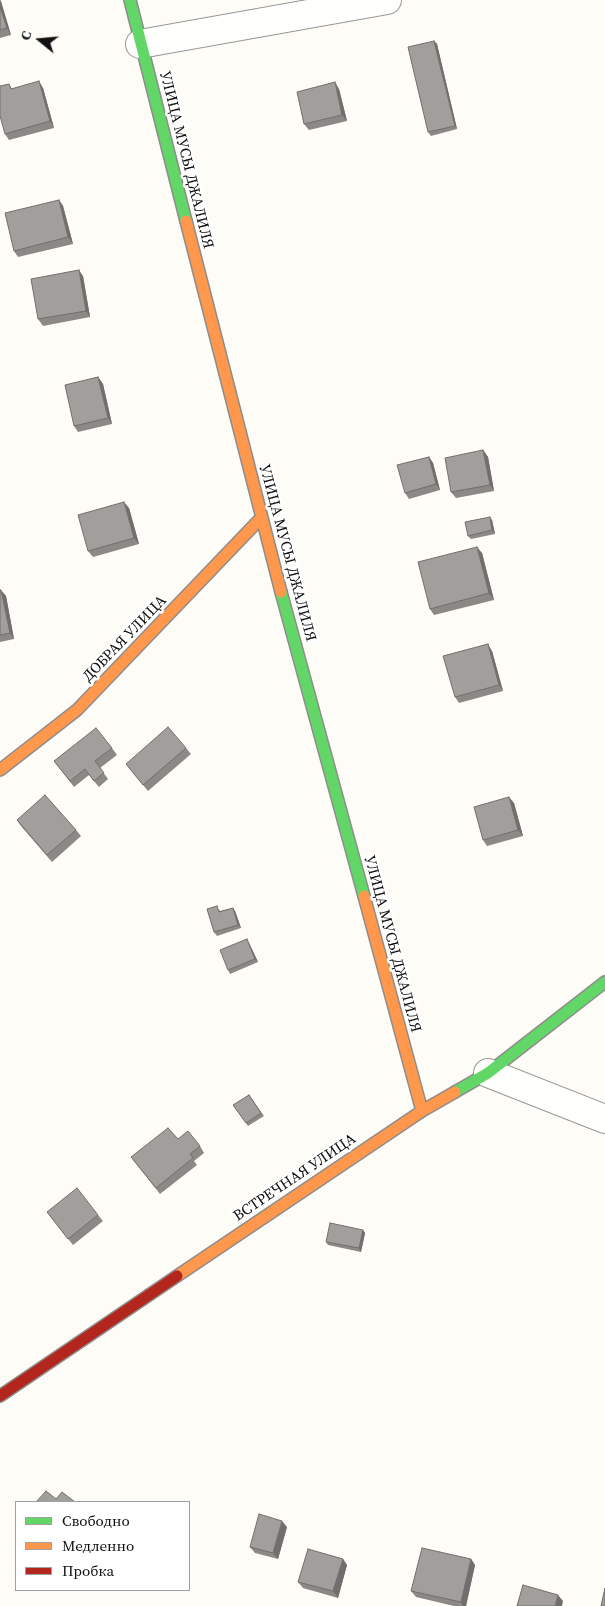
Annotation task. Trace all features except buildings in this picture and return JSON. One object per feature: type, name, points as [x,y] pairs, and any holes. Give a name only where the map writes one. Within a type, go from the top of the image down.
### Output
[{"type":"street","name":"УЛИЦА МУСЫ ДЖАЛИЛЯ","points":[[130,0],[261,518],[422,1111]]},
{"type":"street","points":[[140,44],[387,0]]},
{"type":"street","name":"ДОБРАЯ УЛИЦА","points":[[0,770],[77,710],[261,518]]},
{"type":"street","name":"ВСТРЕЧНАЯ УЛИЦА","points":[[0,1396],[422,1111],[488,1073],[605,982]]},
{"type":"street","points":[[488,1073],[605,1118]]},
{"type":"traffic: fast","points":[[130,0],[186,221]]},
{"type":"traffic: fast","points":[[281,592],[364,896]]},
{"type":"traffic: fast","points":[[455,1092],[488,1073],[605,982]]},
{"type":"traffic: slow","points":[[186,221],[281,592]]},
{"type":"traffic: slow","points":[[0,770],[77,710],[261,518]]},
{"type":"traffic: slow","points":[[364,896],[422,1111]]},
{"type":"traffic: slow","points":[[177,1276],[422,1111],[455,1092]]},
{"type":"traffic: jam","points":[[0,1396],[177,1276]]}]
